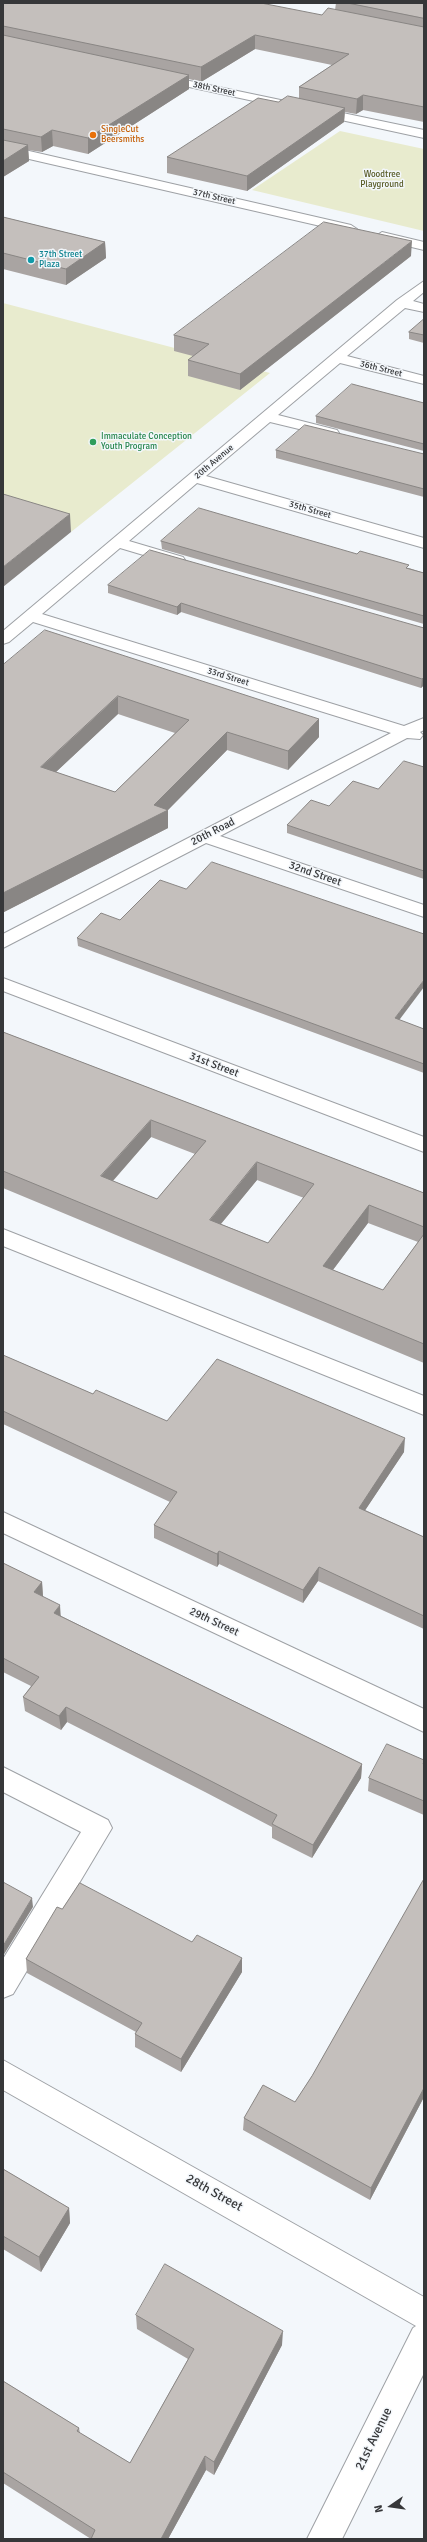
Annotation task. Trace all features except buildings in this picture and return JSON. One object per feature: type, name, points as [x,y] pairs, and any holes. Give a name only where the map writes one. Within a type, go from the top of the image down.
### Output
[{"type":"street","name":"38th Street","points":[[148,75],[424,134]]},
{"type":"street","name":"37th Street","points":[[3,149],[424,246]]},
{"type":"street","name":"20th Avenue","points":[[3,639],[424,285]]},
{"type":"street","points":[[402,303],[424,308]]},
{"type":"street","name":"36th Street","points":[[337,358],[424,380]]},
{"type":"street","points":[[267,417],[348,438]]},
{"type":"street","name":"35th Street","points":[[196,478],[424,543]]},
{"type":"street","points":[[118,543],[190,564]]},
{"type":"street","name":"33rd Street","points":[[31,616],[424,738]]},
{"type":"street","name":"20th Road","points":[[3,942],[424,724]]},
{"type":"street","name":"32nd Street","points":[[205,837],[424,911]]},
{"type":"street","name":"31st Street","points":[[3,984],[424,1145]]},
{"type":"street","points":[[3,1237],[424,1406]]},
{"type":"street","name":"29th Street","points":[[3,1522],[424,1721]]},
{"type":"street","points":[[3,1779],[98,1828],[3,1985]]},
{"type":"street","name":"28th Street","points":[[3,2074],[424,2314]]},
{"type":"street","name":"21st Avenue","points":[[324,2539],[424,2339]]},
{"type":"green space","name":"Woodtree Playground","points":[[340,131],[424,149],[424,231],[252,190]]},
{"type":"green space","name":"Immaculate Conception Youth Program","points":[[3,303],[270,373],[71,532],[3,512]]},
{"type":"place","name":"SingleCut Beersmiths","points":[[93,135]]},
{"type":"place","name":"37th Street Plaza","points":[[31,260]]},
{"type":"place","name":"Immaculate Conception Youth Program","points":[[93,442]]}]
